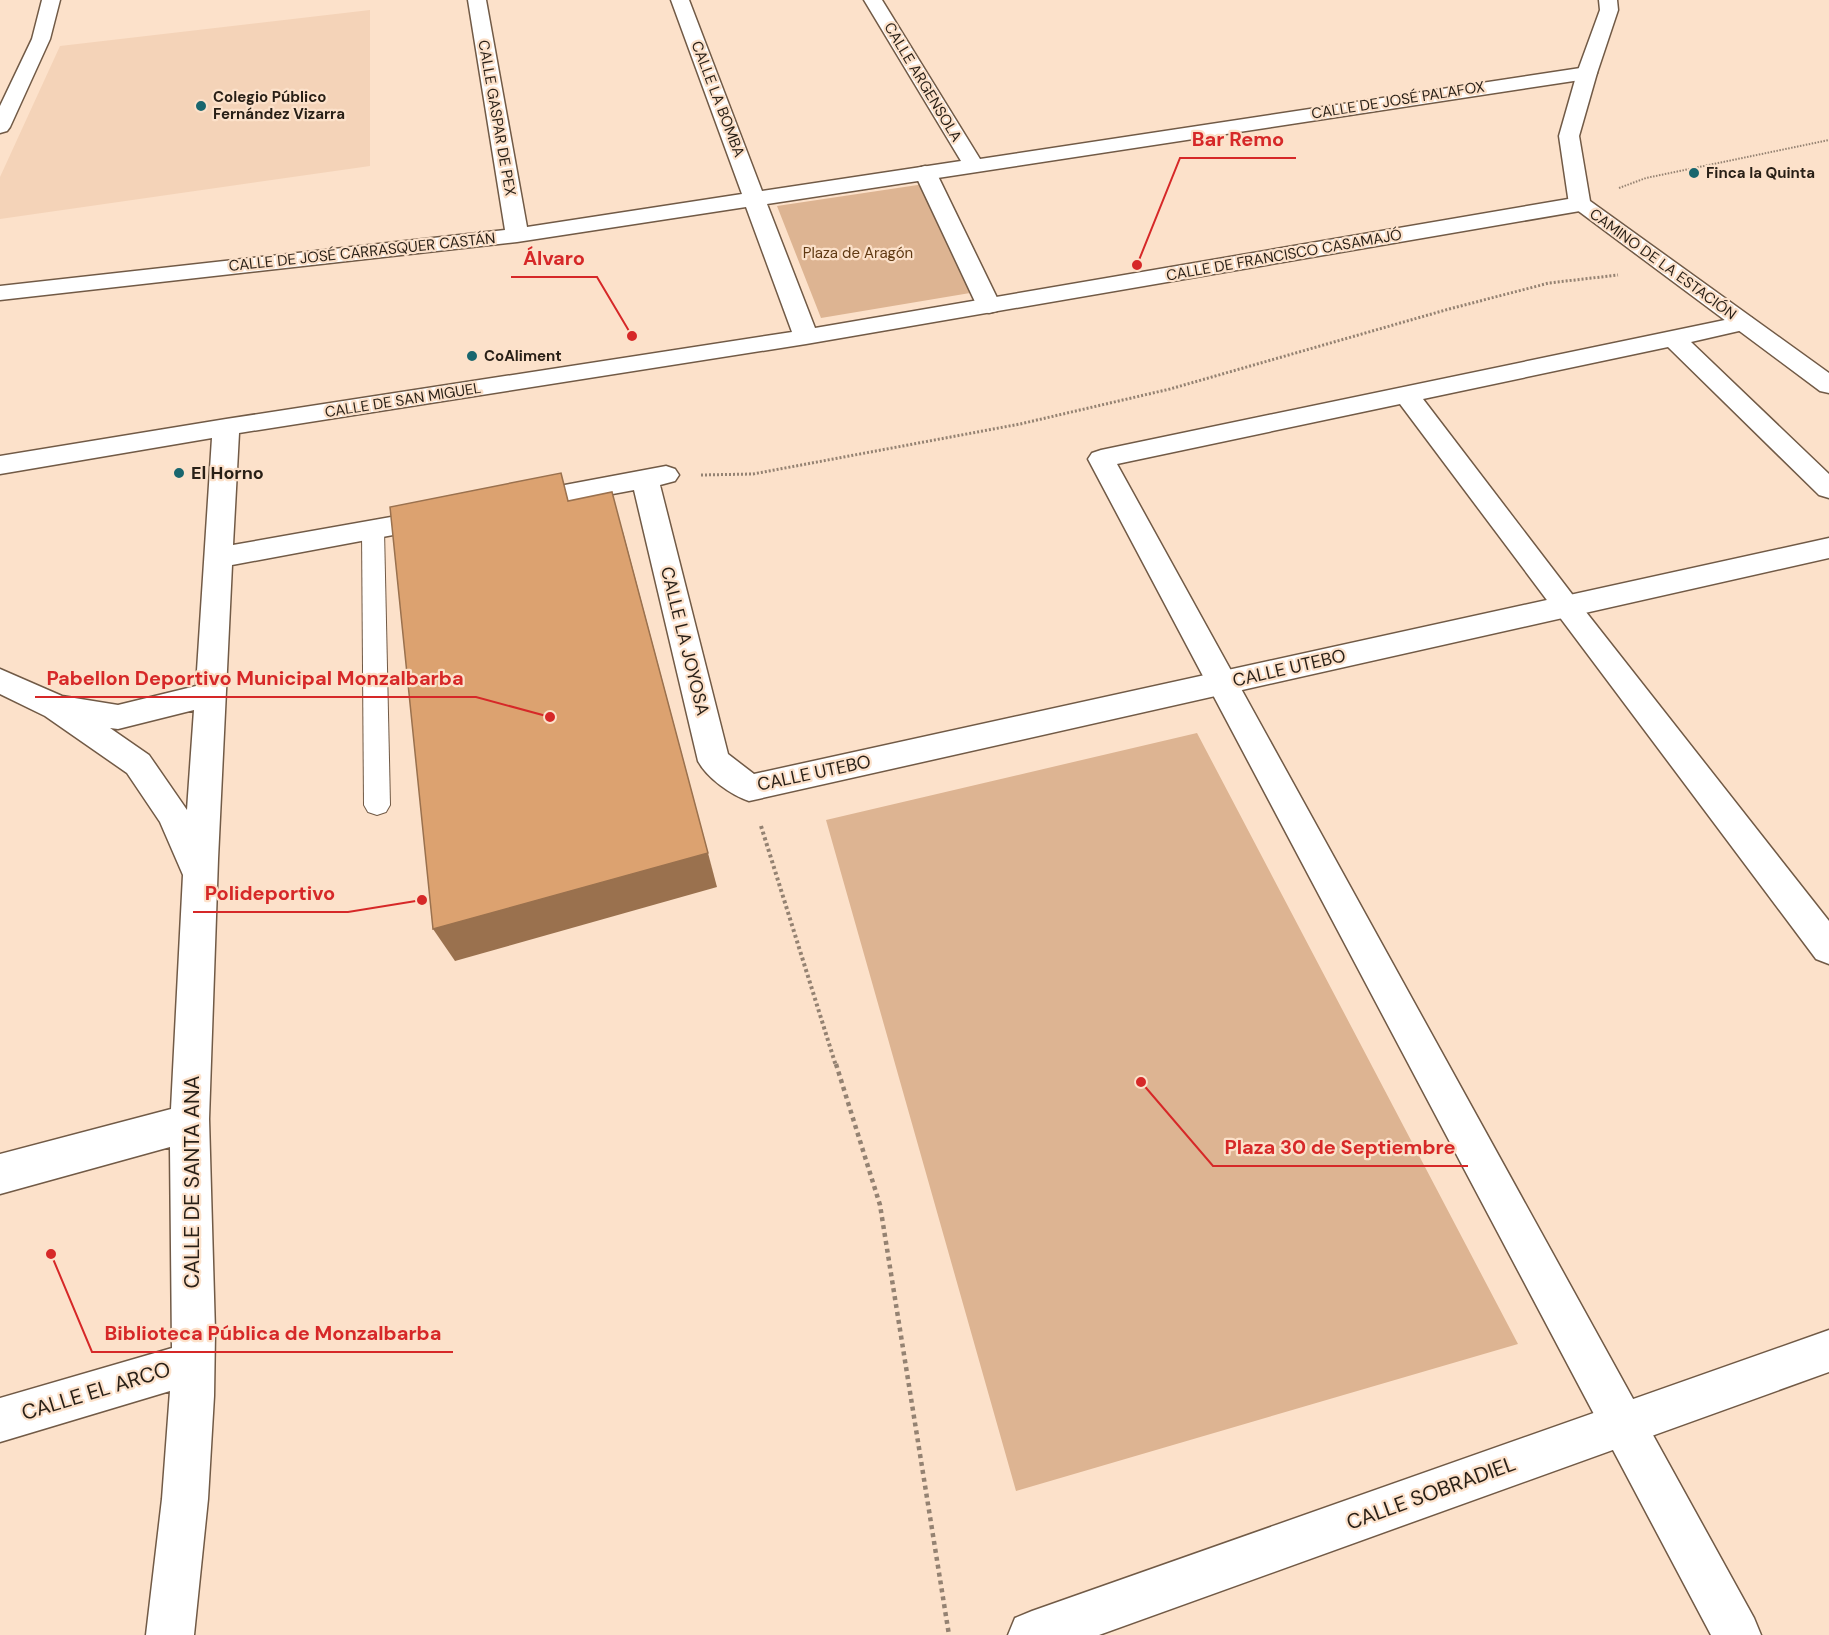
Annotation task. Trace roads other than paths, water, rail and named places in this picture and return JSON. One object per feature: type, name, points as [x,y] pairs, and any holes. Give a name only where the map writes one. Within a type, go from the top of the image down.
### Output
[{"type":"street","points":[[0,128],[41,39],[51,0]]},
{"type":"street","name":"CALLE GASPAR DE PEX","points":[[477,0],[517,235]]},
{"type":"street","name":"CALLE LA BOMBA","points":[[680,0],[757,198]]},
{"type":"street","name":"CALLE ARGENSOLA","points":[[873,0],[973,164]]},
{"type":"street","name":"CAMINO DE LA ESTACIÓN","points":[[1608,0],[1609,10],[1587,73],[1569,136],[1580,204],[1829,385]]},
{"type":"street","name":"CALLE DE JOSÉ PALAFOX","points":[[925,172],[1587,73]]},
{"type":"street","points":[[925,172],[989,306],[806,337],[757,198],[925,172]]},
{"type":"street","name":"CALLE DE JOSÉ CARRASQUER CASTÁN","points":[[0,293],[517,235],[757,198]]},
{"type":"street","name":"CALLE DE FRANCISCO CASAMAJÓ","points":[[989,306],[1580,204]]},
{"type":"street","points":[[1737,1635],[1101,459],[1744,323]]},
{"type":"street","name":"CALLE DE SAN MIGUEL","points":[[0,465],[226,427],[806,337]]},
{"type":"street","points":[[1673,339],[1829,489]]},
{"type":"street","points":[[1406,395],[1565,606],[1829,948]]},
{"type":"street","name":"CALLE DE SANTA ANA","points":[[170,1635],[180,1566],[193,1363],[190,1123],[199,873],[212,694],[226,427]]},
{"type":"street","name":"CALLE LA JOYOSA","points":[[498,506],[656,477],[714,761],[749,788]]},
{"type":"street","points":[[219,558],[464,513]]},
{"type":"street","name":"CALLE UTEBO","points":[[749,788],[1829,548]]},
{"type":"street","points":[[0,681],[56,707],[138,764],[173,815],[199,873]]},
{"type":"street","points":[[56,707],[118,717],[212,694]]},
{"type":"street","points":[[0,1173],[190,1123]]},
{"type":"street","name":"CALLE SOBRADIEL","points":[[1032,1635],[1829,1351]]},
{"type":"street","name":"CALLE EL ARCO","points":[[0,1420],[193,1363]]},
{"type":"lane","points":[[373,530],[377,805]]},
{"type":"place","name":"Colegio Público Fernández Vizarra","points":[[201,106]]},
{"type":"place","name":"Finca la Quinta","points":[[1694,173]]},
{"type":"place","name":"Bar Remo","points":[[1137,265]]},
{"type":"place","name":"Álvaro","points":[[632,336]]},
{"type":"place","name":"CoAliment","points":[[472,356]]},
{"type":"place","name":"El Horno","points":[[179,473]]},
{"type":"place","name":"Pabellon Deportivo Municipal Monzalbarba","points":[[550,717]]},
{"type":"place","name":"Polideportivo","points":[[422,900]]},
{"type":"place","name":"Plaza 30 de Septiembre","points":[[1141,1082]]},
{"type":"place","name":"Biblioteca Pública de Monzalbarba","points":[[51,1254]]},
{"type":"park label","name":"Plaza de Aragón","points":[[858,253]]}]
